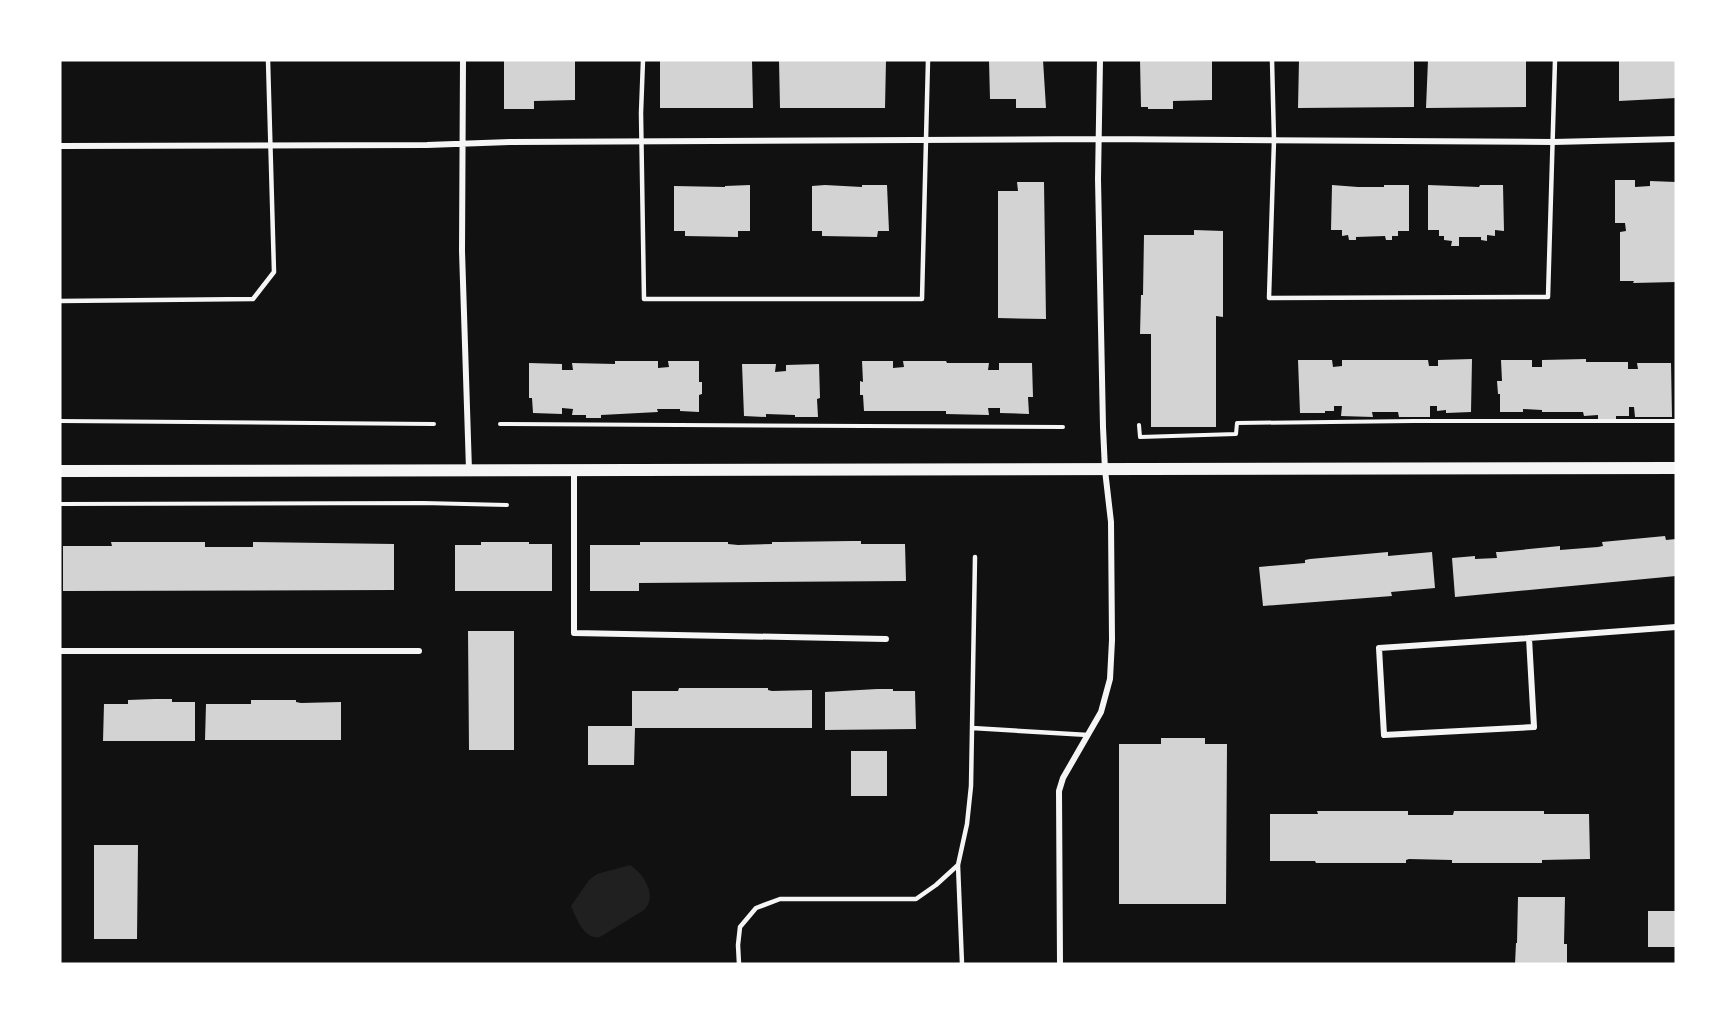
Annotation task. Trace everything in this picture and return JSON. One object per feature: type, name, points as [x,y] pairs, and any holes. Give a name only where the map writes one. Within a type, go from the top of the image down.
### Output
[{"type":"main road","points":[[60,471],[1676,468]]},
{"type":"street","points":[[463,60],[463,274],[469,470]]},
{"type":"street","points":[[1060,964],[1059,791],[1101,712],[1110,679],[1112,640],[1111,522],[1105,470],[1098,191],[1100,60]]},
{"type":"street","points":[[60,146],[462,144],[510,141],[1099,139],[1553,142],[1676,139]]},
{"type":"street","points":[[574,471],[574,633],[886,639]]},
{"type":"street","points":[[1529,639],[1534,727],[1384,735],[1379,648],[1676,627]]},
{"type":"street","points":[[60,651],[419,651]]},
{"type":"lane","points":[[60,301],[253,299],[274,272],[268,60]]},
{"type":"lane","points":[[643,60],[641,141],[644,299],[922,299],[928,60]]},
{"type":"lane","points":[[1272,60],[1274,140],[1269,298],[1548,297],[1555,60]]},
{"type":"lane","points":[[962,964],[958,865],[967,824],[971,786],[975,557]]},
{"type":"lane","points":[[972,728],[1088,735]]},
{"type":"lane","points":[[739,964],[740,927],[756,908],[780,899],[916,899],[958,865]]},
{"type":"path","points":[[60,421],[434,424]]},
{"type":"path","points":[[1139,425],[1140,437],[1236,435],[1237,423],[1676,421]]},
{"type":"path","points":[[501,424],[1063,427]]},
{"type":"path","points":[[60,504],[423,503],[507,505]]},
{"type":"shaded area","points":[[630,865],[648,886],[650,898],[644,910],[600,937],[594,937],[585,932],[571,906],[589,880],[597,874]]},
{"type":"building","points":[[504,60],[575,60],[575,100],[534,101],[534,109],[504,109]]},
{"type":"building","points":[[660,60],[752,60],[753,108],[660,108]]},
{"type":"building","points":[[779,60],[886,60],[885,108],[780,108]]},
{"type":"building","points":[[989,60],[1043,60],[1046,108],[1016,108],[1016,99],[990,99]]},
{"type":"building","points":[[1140,60],[1212,60],[1212,100],[1173,101],[1173,109],[1141,107]]},
{"type":"building","points":[[1299,60],[1414,60],[1414,107],[1298,108]]},
{"type":"building","points":[[1428,60],[1526,60],[1526,107],[1426,108]]},
{"type":"building","points":[[1619,60],[1676,60],[1676,98],[1619,101]]},
{"type":"building","points":[[1615,180],[1635,180],[1635,187],[1650,186],[1650,181],[1676,182],[1676,282],[1620,281],[1620,232],[1626,231],[1625,223],[1615,223]]},
{"type":"building","points":[[1017,182],[1044,182],[1046,319],[998,318],[998,191],[1018,191]]},
{"type":"building","points":[[750,185],[750,231],[738,231],[738,237],[685,236],[685,231],[674,231],[674,186]]},
{"type":"building","points":[[862,185],[887,185],[889,231],[878,231],[877,237],[822,236],[822,231],[812,231],[812,186],[862,187]]},
{"type":"building","points":[[1332,185],[1384,187],[1384,185],[1409,185],[1409,231],[1398,231],[1398,236],[1392,236],[1392,240],[1386,240],[1385,236],[1356,237],[1356,240],[1349,240],[1348,235],[1342,236],[1342,230],[1331,230]]},
{"type":"building","points":[[1428,185],[1479,187],[1480,185],[1503,185],[1504,231],[1495,230],[1495,236],[1487,235],[1487,241],[1481,240],[1481,237],[1459,237],[1459,246],[1451,246],[1452,241],[1444,240],[1444,236],[1439,236],[1439,230],[1428,230]]},
{"type":"building","points":[[1194,230],[1223,231],[1223,317],[1216,316],[1216,427],[1151,427],[1151,334],[1140,334],[1144,235],[1194,235]]},
{"type":"building","points":[[1472,359],[1471,412],[1446,413],[1446,410],[1437,411],[1437,406],[1430,406],[1430,417],[1399,417],[1398,412],[1372,412],[1373,417],[1341,416],[1342,406],[1334,406],[1334,411],[1325,411],[1325,413],[1300,413],[1298,360],[1332,360],[1333,367],[1342,366],[1342,360],[1428,360],[1429,366],[1438,366],[1438,360]]},
{"type":"building","points":[[1586,359],[1586,362],[1628,362],[1628,369],[1638,369],[1637,363],[1671,363],[1672,417],[1635,417],[1634,407],[1629,407],[1629,416],[1616,416],[1616,419],[1598,419],[1598,415],[1584,416],[1583,412],[1542,412],[1542,410],[1523,409],[1523,412],[1500,412],[1497,381],[1502,381],[1501,360],[1532,360],[1532,367],[1542,367],[1542,360]]},
{"type":"building","points":[[615,361],[658,361],[658,368],[669,367],[668,361],[699,361],[699,382],[702,382],[702,394],[699,395],[699,412],[657,409],[658,412],[601,415],[601,418],[572,415],[573,409],[562,408],[562,414],[533,413],[532,398],[529,398],[529,363],[562,364],[562,370],[573,370],[572,363],[615,364]]},
{"type":"building","points":[[862,361],[893,361],[893,368],[904,367],[903,361],[989,363],[988,370],[999,370],[999,363],[1032,363],[1033,397],[1028,397],[1029,414],[1000,413],[1000,408],[988,408],[989,415],[946,414],[946,411],[864,411],[863,395],[860,395],[860,381],[863,382]]},
{"type":"building","points":[[742,364],[776,364],[775,372],[786,371],[786,365],[819,364],[818,417],[766,414],[766,417],[744,416]]},
{"type":"building","points":[[1665,536],[1666,540],[1676,539],[1676,576],[1455,597],[1452,558],[1475,556],[1475,559],[1497,558],[1496,552],[1560,546],[1560,550],[1598,547],[1603,546],[1602,542]]},
{"type":"building","points":[[861,541],[861,544],[905,544],[906,581],[639,583],[639,591],[590,591],[590,545],[640,545],[640,542],[728,542],[728,544],[738,545],[772,544],[772,542]]},
{"type":"building","points":[[111,542],[205,542],[205,547],[253,547],[253,542],[394,544],[394,590],[63,591],[63,546],[112,546]]},
{"type":"building","points":[[481,542],[552,544],[552,591],[455,591],[455,545],[481,545]]},
{"type":"building","points":[[1388,552],[1388,556],[1432,552],[1435,588],[1391,592],[1392,596],[1263,606],[1259,567],[1305,563],[1305,560],[1310,559]]},
{"type":"building","points":[[468,631],[514,631],[514,750],[469,750]]},
{"type":"building","points":[[679,688],[812,690],[812,728],[635,728],[634,765],[588,765],[588,726],[632,726],[632,691],[678,691]]},
{"type":"building","points":[[877,689],[915,691],[916,729],[825,730],[825,692]]},
{"type":"building","points":[[172,699],[172,702],[195,702],[195,741],[103,741],[104,704],[128,704],[128,700]]},
{"type":"building","points":[[251,700],[296,700],[301,703],[341,702],[341,740],[205,740],[206,704],[251,704]]},
{"type":"building","points":[[1161,738],[1205,738],[1205,744],[1227,744],[1226,904],[1119,904],[1119,744],[1161,744]]},
{"type":"building","points":[[851,751],[887,751],[887,796],[851,796]]},
{"type":"building","points":[[1317,811],[1408,811],[1408,815],[1453,815],[1454,811],[1544,811],[1544,814],[1589,814],[1590,859],[1542,860],[1542,863],[1452,863],[1452,860],[1409,859],[1406,863],[1270,861],[1270,814],[1318,814]]},
{"type":"building","points":[[94,845],[138,845],[137,939],[94,939]]},
{"type":"building","points":[[1518,897],[1565,897],[1564,944],[1567,944],[1567,964],[1515,964]]},
{"type":"building","points":[[1648,911],[1676,911],[1676,947],[1648,947]]}]
